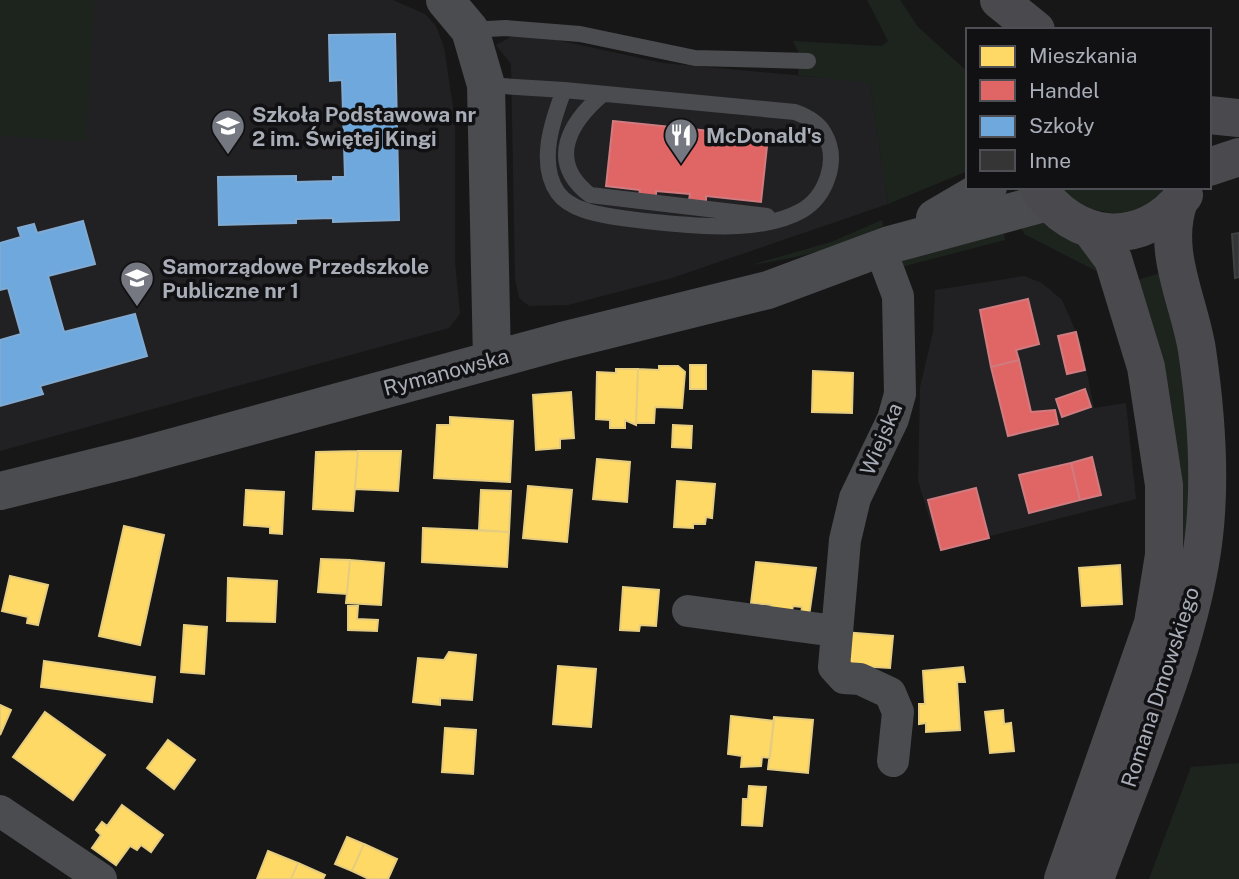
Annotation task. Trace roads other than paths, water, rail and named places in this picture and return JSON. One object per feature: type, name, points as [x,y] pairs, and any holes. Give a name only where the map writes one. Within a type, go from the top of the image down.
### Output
[{"type":"main road","points":[[991,0],[1008,28]]},
{"type":"main road","points":[[999,0],[1034,28]]},
{"type":"main road","points":[[1211,115],[1239,118]]},
{"type":"main road","points":[[1211,166],[1239,157]]},
{"type":"main road","points":[[1043,195],[1068,220],[1093,231],[1116,233],[1140,229],[1162,218],[1184,194]]},
{"type":"main road","name":"Romana Dmowskiego","points":[[1095,879],[1168,677],[1195,584],[1204,535],[1206,445],[1203,394],[1191,319],[1172,244],[1173,218],[1184,194]]},
{"type":"main road","name":"Romana Dmowskiego","points":[[1063,879],[1153,623],[1164,555],[1164,485],[1146,367],[1113,259],[1093,231]]},
{"type":"street","points":[[445,0],[470,30],[486,85],[492,359]]},
{"type":"street","name":"Rymanowska","points":[[885,246],[985,189]]},
{"type":"street","name":"Rymanowska","points":[[0,491],[133,458],[492,359],[768,290],[885,246],[1043,195]]},
{"type":"street","name":"Wiejska","points":[[885,246],[898,296],[900,394],[893,419],[855,498],[845,540],[835,631],[834,667],[844,678],[860,679],[890,693],[898,712],[892,761]]},
{"type":"street","points":[[688,611],[835,631]]},
{"type":"street","points":[[0,811],[101,879]]},
{"type":"lane","points":[[470,30],[505,29],[580,34],[695,58],[808,61]]},
{"type":"lane","points":[[486,85],[564,90],[603,93],[795,112],[810,118],[824,132],[830,147],[830,166],[825,187],[815,201],[783,218],[737,226],[604,215],[570,204],[559,194],[552,180],[549,158],[550,136],[564,90]]},
{"type":"lane","points":[[603,93],[582,112],[567,141],[571,174],[590,195],[783,218]]},
{"type":"place","name":"Szkoła Podstawowa nr 2 im. Świętej Kingi","points":[[228,156]]},
{"type":"place","name":"McDonald's","points":[[681,165]]},
{"type":"place","name":"Samorządowe Przedszkole Publiczne nr 1","points":[[137,308]]}]
